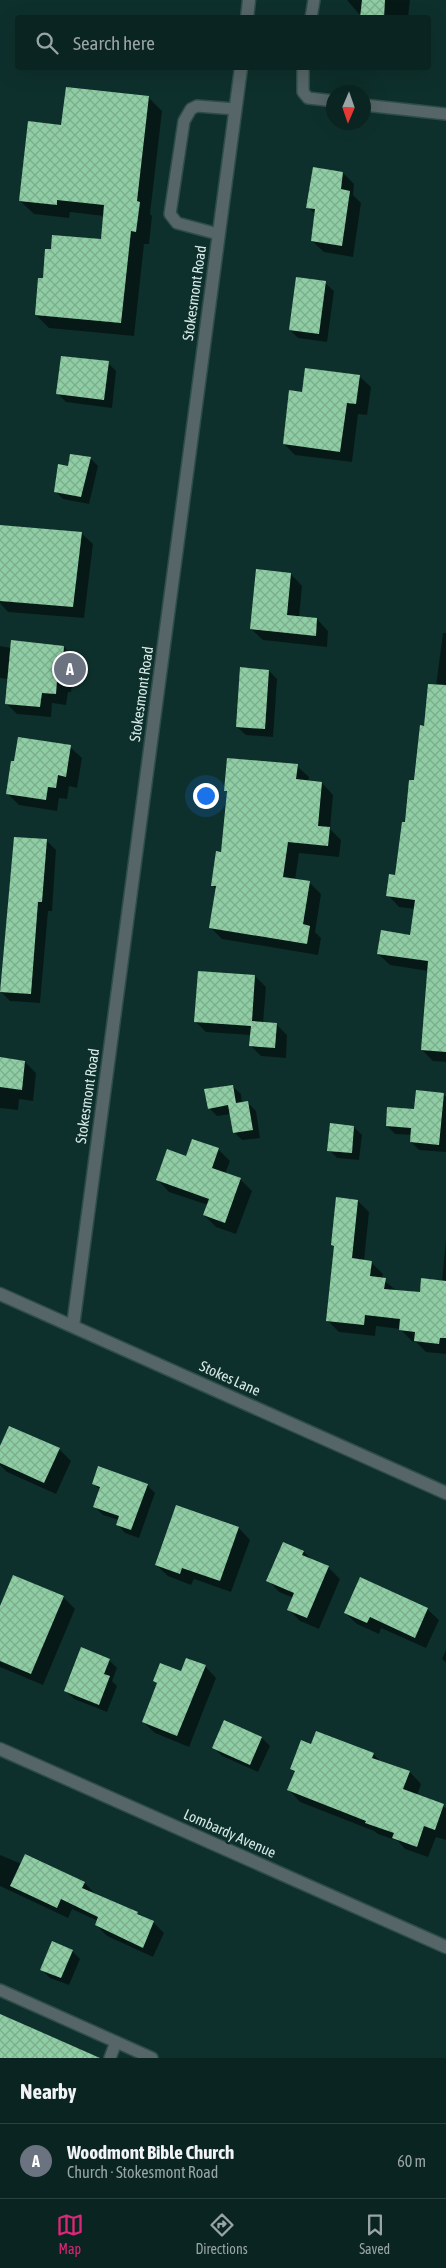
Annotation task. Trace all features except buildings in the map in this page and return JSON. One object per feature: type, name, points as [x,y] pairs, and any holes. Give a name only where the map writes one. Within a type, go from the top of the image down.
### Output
[{"type":"street","points":[[247,15],[249,0]]},
{"type":"street","name":"Stokesmont Road","points":[[73,1326],[240,70]]},
{"type":"street","name":"Stokes Lane","points":[[0,1294],[446,1493]]},
{"type":"street","name":"Lombardy Avenue","points":[[0,1749],[446,1947]]},
{"type":"lane","points":[[312,15],[314,0]]},
{"type":"lane","points":[[304,70],[303,92],[308,98],[326,100]]},
{"type":"lane","points":[[371,105],[446,114]]},
{"type":"lane","points":[[218,234],[177,224],[170,214],[184,121],[191,109],[197,106],[235,109]]},
{"type":"lane","points":[[0,1990],[152,2058]]},
{"type":"lane","points":[[110,2058],[116,2042]]},
{"type":"place","name":"Woodmont Bible Church","points":[[70,669]]}]
